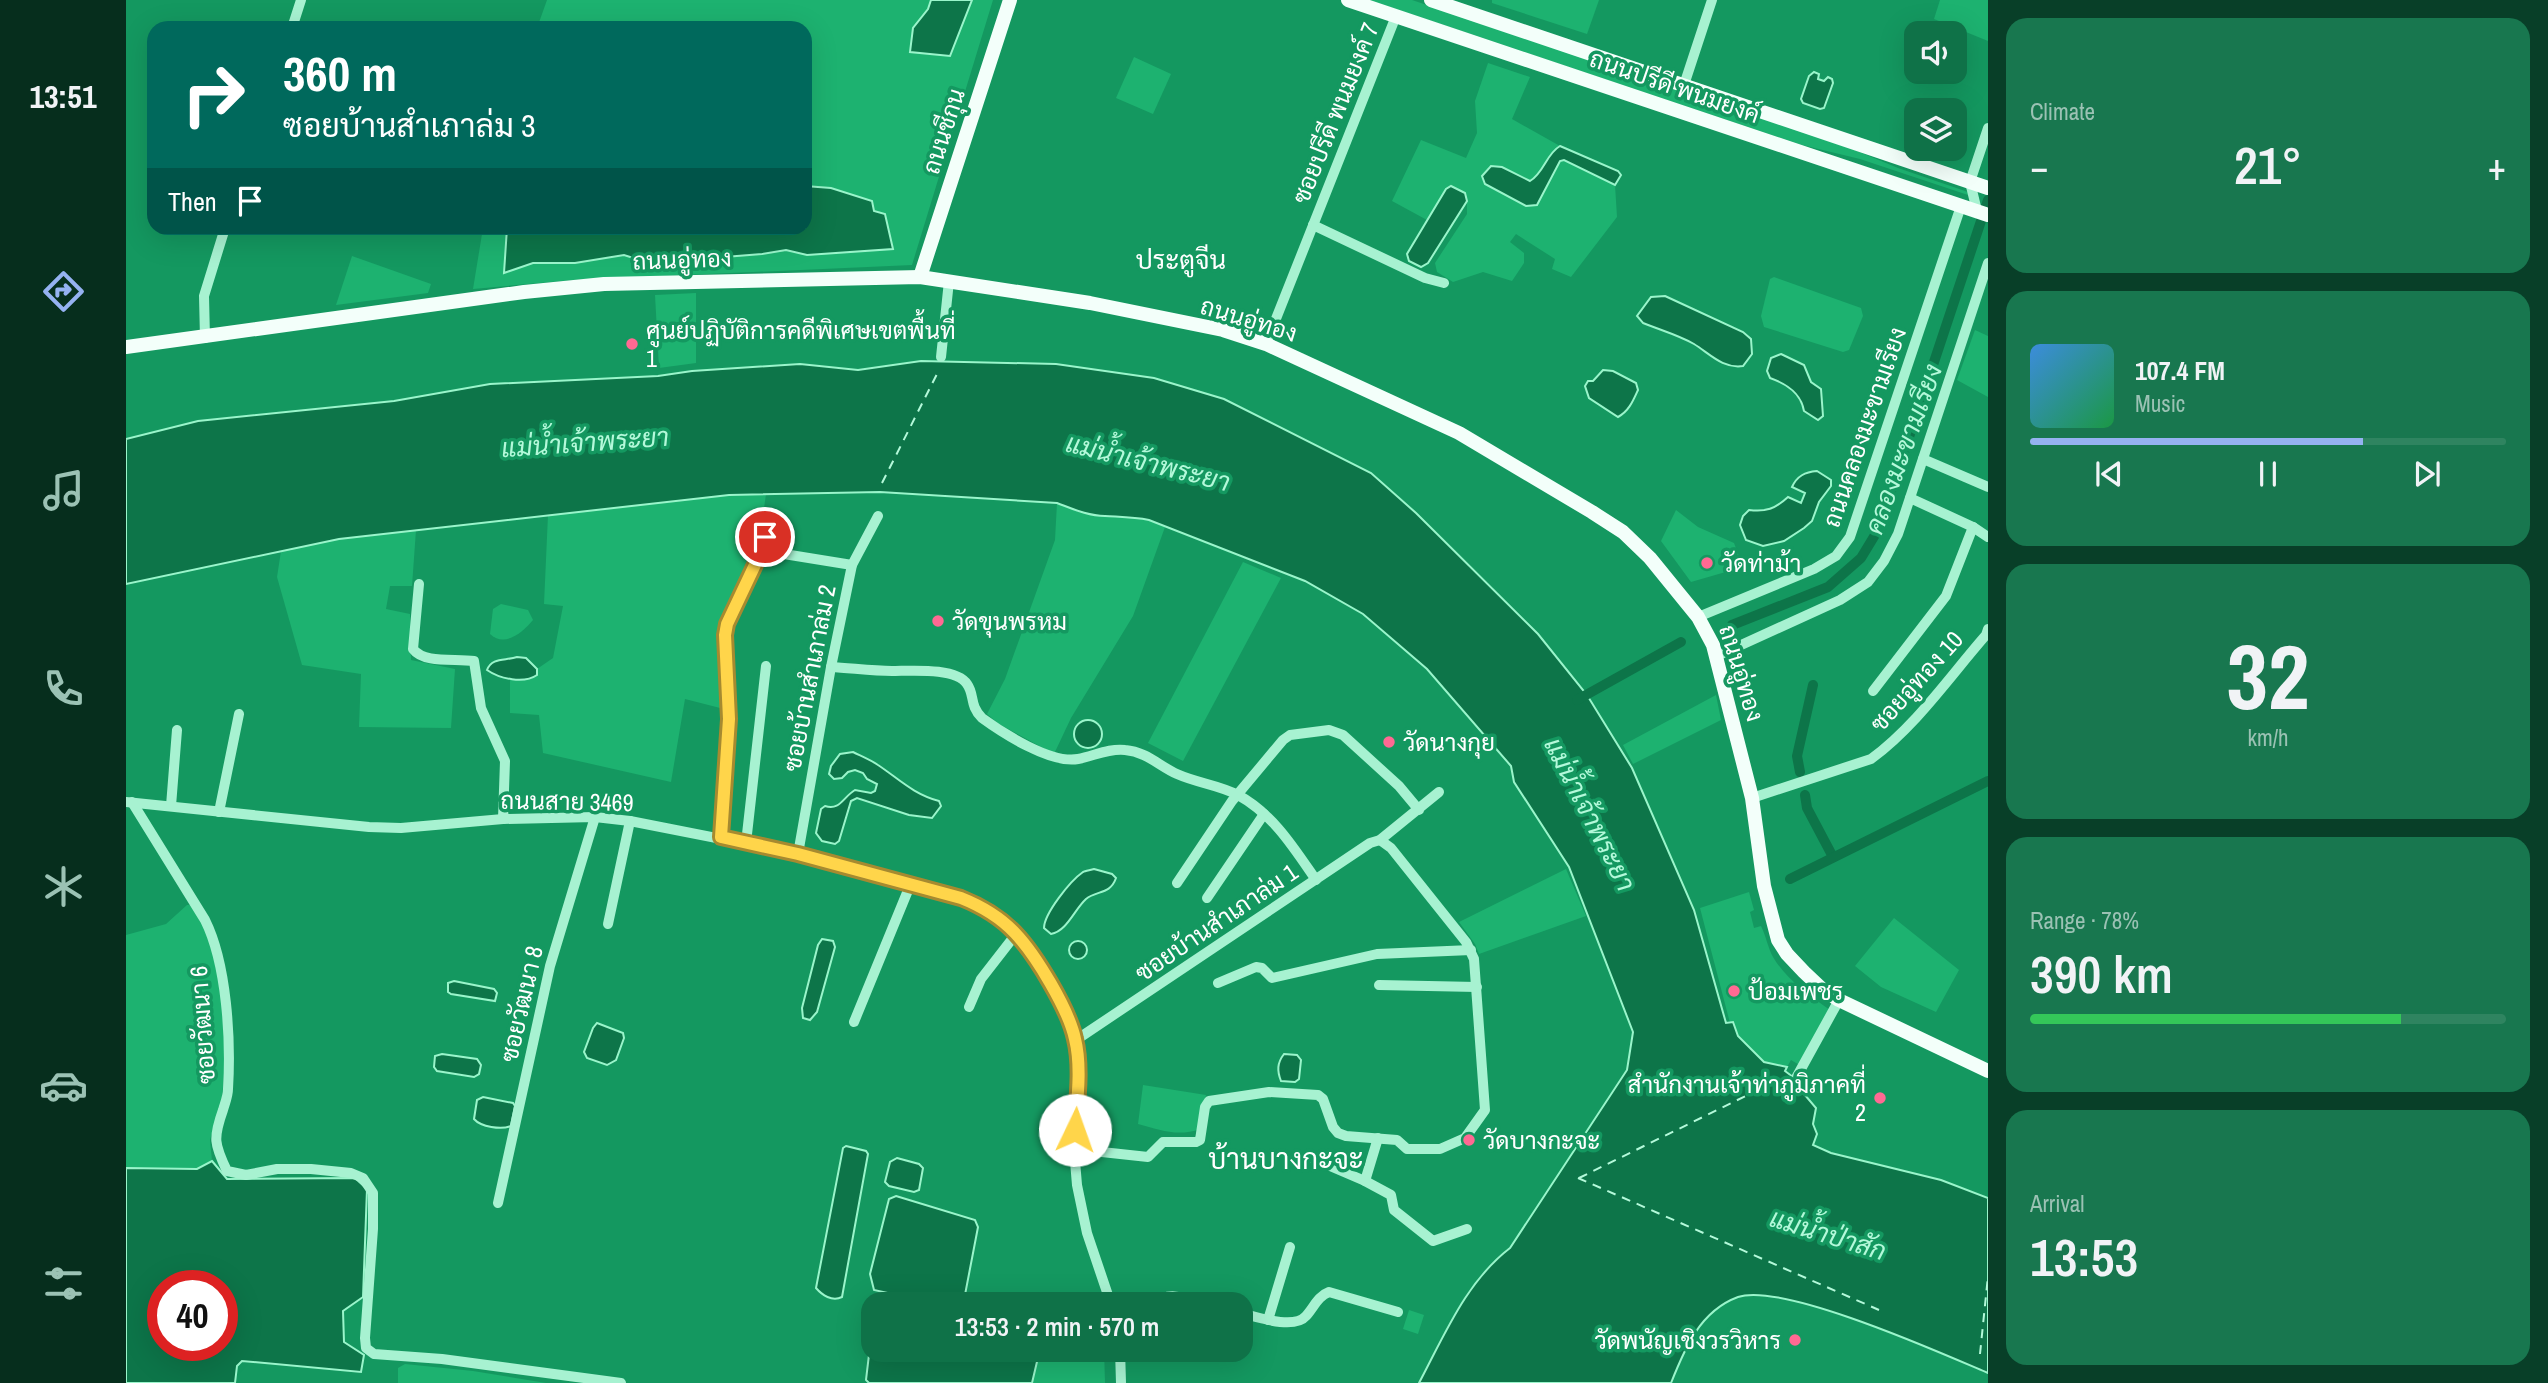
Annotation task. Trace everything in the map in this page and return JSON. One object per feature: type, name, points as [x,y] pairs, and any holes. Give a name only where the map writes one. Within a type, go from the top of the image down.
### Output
[{"type":"main road","name":"ถนนชีกุน","points":[[920,277],[1010,0]]},
{"type":"main road","name":"ถนนปรีดี พนมยงค์","points":[[1348,0],[1974,208]]},
{"type":"main road","name":"ถนนปรีดี พนมยงค์","points":[[1431,0],[1450,3],[1979,185]]},
{"type":"main road","name":"ถนนอู่ทอง","points":[[126,347],[524,292],[604,284],[920,277],[1103,305],[1223,330],[1266,344],[1459,433],[1623,532],[1650,558],[1698,617],[1717,656],[1752,798],[1764,886],[1778,940],[1787,954],[1822,989],[1839,1000],[1988,1071]]},
{"type":"street","points":[[294,21],[301,0]]},
{"type":"street","points":[[1684,85],[1712,0]]},
{"type":"street","name":"ซอยปรีดี พนมยงค์ 7","points":[[1266,344],[1396,16]]},
{"type":"street","points":[[1974,208],[1988,128]]},
{"type":"street","name":"ถนนคลองมะขามเรียง","points":[[1698,617],[1814,569],[1836,556],[1850,537],[1974,208]]},
{"type":"street","points":[[1313,225],[1413,273],[1444,283]]},
{"type":"street","points":[[205,338],[204,296],[223,235]]},
{"type":"street","points":[[1717,656],[1840,600],[1868,582],[1885,561],[1898,534],[1988,264]]},
{"type":"street","points":[[941,357],[948,281]]},
{"type":"street","points":[[1923,459],[1988,487]]},
{"type":"street","points":[[1910,498],[1973,527],[1988,537]]},
{"type":"street","points":[[721,837],[729,719],[725,635],[727,624],[761,552],[768,515]]},
{"type":"street","name":"ซอยบ้านสำเภาล่ม 2","points":[[798,854],[852,565],[878,516]]},
{"type":"street","points":[[1873,691],[1946,596],[1973,527]]},
{"type":"street","points":[[784,554],[852,565]]},
{"type":"street","points":[[419,584],[413,649],[417,654],[426,657],[474,661],[481,708],[505,761],[503,819]]},
{"type":"street","name":"ซอยอู่ทอง 10","points":[[1752,798],[1871,759],[1885,749],[1920,712],[1986,635],[1988,629]]},
{"type":"street","points":[[746,843],[766,666]]},
{"type":"street","points":[[831,667],[919,670],[961,678],[968,684],[974,711],[982,719],[1052,757],[1078,759],[1121,749],[1152,757],[1167,769],[1187,778],[1238,795],[1264,814],[1282,830],[1316,880]]},
{"type":"street","points":[[219,812],[239,714]]},
{"type":"street","points":[[171,806],[177,730]]},
{"type":"street","points":[[1177,883],[1238,795],[1290,735],[1329,730],[1343,736],[1399,786],[1419,810]]},
{"type":"street","name":"ซอยบ้านสำเภาล่ม 1","points":[[1076,1040],[1370,843],[1380,839],[1439,792]]},
{"type":"street","name":"ถนนสาย 3469","points":[[129,802],[388,828],[503,819],[595,817],[630,821],[798,854],[911,883],[979,905],[1016,934],[1061,1002],[1076,1040],[1074,1149],[1083,1217],[1107,1292]]},
{"type":"street","name":"ซอยวัฒนา 6","points":[[129,802],[205,920],[222,969],[229,1093],[215,1132],[215,1144],[227,1171],[246,1175],[277,1169],[351,1173],[363,1178],[373,1193],[366,1348],[374,1354],[442,1359],[621,1383]]},
{"type":"street","points":[[1207,898],[1264,814]]},
{"type":"street","name":"ซอยวัฒนา 8","points":[[498,1203],[550,966],[595,817]]},
{"type":"street","points":[[608,924],[630,821]]},
{"type":"street","points":[[1074,1149],[1148,1157],[1163,1142],[1196,1142],[1200,1139],[1205,1107],[1209,1101],[1269,1092],[1318,1095],[1323,1099],[1333,1127],[1346,1136],[1397,1140],[1407,1149],[1440,1149],[1465,1138],[1485,1110],[1477,987],[1471,950],[1391,848],[1380,839]]},
{"type":"street","points":[[854,1022],[911,883]]},
{"type":"street","points":[[969,1007],[981,979],[1016,934]]},
{"type":"street","points":[[1218,982],[1256,967],[1262,968],[1272,978],[1377,954],[1471,950]]},
{"type":"street","points":[[1379,985],[1477,987]]},
{"type":"street","points":[[1796,1077],[1839,1000]]},
{"type":"street","points":[[1366,1181],[1378,1138]]},
{"type":"street","points":[[1309,1157],[1388,1192],[1393,1198],[1391,1204],[1394,1210],[1433,1241],[1467,1229]]},
{"type":"street","points":[[1268,1320],[1290,1247]]},
{"type":"street","points":[[1253,1316],[1295,1323],[1301,1321],[1322,1295],[1329,1292],[1398,1312]]},
{"type":"street","points":[[1121,1383],[1122,1362]]},
{"type":"shaded area","points":[[547,0],[993,0],[912,265],[573,280],[473,289],[482,235],[812,235],[812,21],[540,21]]},
{"type":"shaded area","points":[[1369,0],[1412,0],[1833,141],[1898,168],[1968,192],[1968,195],[1860,159],[1802,145]]},
{"type":"shaded area","points":[[1492,0],[1599,0],[1587,34],[1492,3]]},
{"type":"shaded area","points":[[1940,0],[1988,0],[1988,41],[1967,32],[1967,21],[1934,19]]},
{"type":"shaded area","points":[[1134,57],[1171,74],[1153,114],[1116,98]]},
{"type":"shaded area","points":[[1488,63],[1530,77],[1512,119],[1560,146],[1530,182],[1502,167],[1526,206],[1560,161],[1564,160],[1615,185],[1617,217],[1571,277],[1552,269],[1555,259],[1516,234],[1510,242],[1524,253],[1524,263],[1512,281],[1483,272],[1453,282],[1437,272],[1435,263],[1467,214],[1467,201],[1446,189],[1427,220],[1392,201],[1421,140],[1466,158],[1477,133],[1475,101]]},
{"type":"shaded area","points":[[352,256],[431,284],[428,293],[336,305]]},
{"type":"shaded area","points":[[1774,277],[1861,308],[1863,316],[1849,350],[1843,352],[1764,327],[1761,316],[1770,279]]},
{"type":"shaded area","points":[[696,293],[696,363],[659,368],[655,295]]},
{"type":"shaded area","points":[[1975,330],[1988,336],[1988,397],[1957,380]]},
{"type":"shaded area","points":[[766,494],[759,544],[725,614],[724,709],[685,699],[671,782],[543,753],[539,715],[510,713],[510,679],[531,679],[537,675],[537,669],[553,658],[563,606],[544,604],[548,515],[729,495]]},
{"type":"shaded area","points":[[1057,503],[1079,512],[1104,516],[1123,515],[1149,520],[1165,527],[1133,616],[1071,718],[1054,754],[999,724],[987,714],[1005,679],[1055,540]]},
{"type":"shaded area","points":[[1676,510],[1698,527],[1734,543],[1743,567],[1691,582],[1661,541]]},
{"type":"shaded area","points":[[416,530],[412,586],[390,586],[386,609],[410,614],[411,660],[455,669],[451,728],[359,727],[361,674],[302,665],[277,577],[281,551],[339,539]]},
{"type":"shaded area","points":[[1243,562],[1281,578],[1183,761],[1148,743]]},
{"type":"shaded area","points":[[501,604],[528,610],[533,620],[513,637],[496,638],[490,634],[493,609]]},
{"type":"shaded area","points":[[1716,695],[1721,720],[1633,764],[1623,745]]},
{"type":"shaded area","points":[[1566,869],[1586,916],[1479,954],[1459,922]]},
{"type":"shaded area","points":[[1749,892],[1754,910],[1750,912],[1754,928],[1761,926],[1778,965],[1799,986],[1830,1010],[1801,1066],[1791,1060],[1787,1067],[1764,1062],[1738,1036],[1733,1023],[1730,1023],[1700,908]]},
{"type":"shaded area","points":[[187,905],[193,905],[208,934],[219,973],[226,1050],[222,1099],[210,1140],[212,1161],[197,1169],[126,1168],[126,935],[166,924]]},
{"type":"shaded area","points":[[1894,918],[1959,970],[1936,1012],[1881,987],[1855,966]]},
{"type":"shaded area","points":[[1143,1085],[1206,1095],[1200,1129],[1177,1133],[1138,1124]]},
{"type":"shaded area","points":[[1409,1310],[1424,1315],[1418,1334],[1403,1329]]},
{"type":"shaded area","points":[[1037,1362],[1104,1362],[1105,1383],[1032,1383]]},
{"type":"shaded area","points":[[405,1364],[473,1371],[546,1383],[398,1383],[398,1368]]},
{"type":"water","points":[[931,0],[972,0],[950,56],[910,52],[913,28],[928,9]]},
{"type":"water","points":[[1814,72],[1819,74],[1818,79],[1824,81],[1828,77],[1833,83],[1824,108],[1820,109],[1803,103],[1801,99],[1809,76]]},
{"type":"water","points":[[1560,146],[1618,171],[1621,175],[1615,185],[1564,160],[1560,161],[1537,205],[1526,206],[1485,184],[1482,176],[1491,166],[1502,167],[1530,181]]},
{"type":"water","points":[[1451,186],[1465,193],[1467,201],[1428,263],[1421,267],[1409,261],[1407,254],[1446,189]]},
{"type":"water","points":[[812,187],[831,188],[872,201],[874,211],[885,214],[893,249],[807,255],[786,250],[649,263],[624,255],[575,263],[533,263],[504,273],[507,235],[812,235]]},
{"type":"water","points":[[1665,296],[1743,332],[1751,339],[1752,354],[1743,366],[1723,363],[1688,341],[1643,323],[1637,316],[1651,297]]},
{"type":"water","points":[[1781,354],[1804,365],[1811,382],[1821,389],[1823,416],[1818,420],[1804,411],[1800,399],[1792,390],[1770,378],[1767,371],[1771,358]]},
{"type":"water","points":[[921,361],[1056,364],[1154,378],[1224,399],[1371,473],[1416,513],[1538,634],[1587,695],[1632,768],[1694,910],[1726,1023],[1733,1022],[1738,1036],[1764,1062],[1787,1067],[1785,1071],[1797,1080],[1799,1088],[1816,1108],[1813,1124],[1817,1134],[1813,1145],[1831,1153],[1941,1180],[1988,1198],[1988,1373],[1824,1309],[1759,1295],[1738,1297],[1713,1311],[1688,1344],[1671,1383],[1419,1383],[1469,1293],[1510,1248],[1627,1070],[1633,1032],[1569,867],[1514,782],[1511,766],[1427,669],[1363,614],[1305,581],[1149,520],[1093,515],[1057,503],[880,492],[729,495],[339,539],[126,584],[126,439],[198,421],[394,401],[490,384],[658,376],[692,371],[800,364],[858,370]]},
{"type":"water","points":[[1603,370],[1613,371],[1636,383],[1638,390],[1632,402],[1618,417],[1589,398],[1585,386]]},
{"type":"water","points":[[1817,471],[1831,480],[1831,486],[1819,502],[1812,521],[1784,541],[1763,546],[1746,540],[1740,525],[1749,510],[1770,509],[1788,497],[1801,503],[1805,493],[1792,487],[1802,475]]},
{"type":"water","points":[[526,658],[537,669],[537,675],[526,679],[512,679],[487,670],[496,661]]},
{"type":"water","points":[[1088,720],[1098,724],[1102,734],[1098,744],[1088,748],[1078,744],[1074,734],[1078,724]]},
{"type":"water","points":[[853,752],[875,763],[914,790],[939,801],[941,806],[932,818],[909,815],[857,798],[851,801],[839,841],[835,844],[822,841],[816,833],[821,809],[838,805],[855,790],[871,793],[875,791],[877,784],[855,770],[842,778],[834,779],[829,774],[831,766],[840,754]]},
{"type":"water","points":[[1094,869],[1112,874],[1116,878],[1107,890],[1086,899],[1062,929],[1051,934],[1044,928],[1053,907],[1078,876]]},
{"type":"water","points":[[822,939],[833,941],[835,947],[817,1012],[810,1020],[803,1018],[802,1008],[818,945]]},
{"type":"water","points":[[1078,941],[1084,944],[1087,950],[1084,956],[1078,959],[1072,956],[1069,950],[1072,944]]},
{"type":"water","points":[[454,981],[494,989],[497,993],[495,1001],[451,994],[448,992],[448,983]]},
{"type":"water","points":[[597,1023],[623,1033],[624,1038],[616,1060],[607,1065],[587,1058],[584,1052]]},
{"type":"water","points":[[442,1054],[477,1059],[481,1065],[479,1074],[474,1077],[437,1071],[434,1067],[435,1056]]},
{"type":"water","points":[[1284,1054],[1297,1055],[1301,1060],[1299,1079],[1295,1082],[1281,1081],[1278,1067]]},
{"type":"water","points":[[483,1097],[513,1103],[515,1106],[511,1126],[491,1127],[474,1119],[477,1100]]},
{"type":"water","points":[[846,1146],[866,1151],[868,1154],[842,1297],[835,1299],[816,1288],[843,1148]]},
{"type":"water","points":[[897,1158],[919,1164],[923,1168],[919,1190],[914,1192],[889,1186],[885,1182],[890,1162]]},
{"type":"water","points":[[212,1161],[227,1179],[355,1178],[367,1189],[363,1297],[343,1311],[344,1342],[364,1355],[361,1372],[242,1361],[237,1366],[235,1383],[126,1383],[126,1168],[197,1169]]},
{"type":"water","points":[[896,1196],[975,1220],[978,1227],[966,1292],[874,1290],[870,1274],[889,1199]]},
{"type":"water","points":[[868,1362],[1037,1362],[1032,1383],[869,1383],[866,1380]]},
{"type":"waterway","name":"คลองมะขามเรียง","points":[[1732,625],[1828,587],[1861,558],[1878,530],[1988,200]]},
{"type":"waterway","name":"คลองมะขามเรียง","points":[[1577,700],[1681,642]]},
{"type":"waterway","points":[[1800,772],[1797,756],[1813,685]]},
{"type":"waterway","points":[[1790,879],[1988,781]]},
{"type":"waterway","points":[[1805,795],[1807,808],[1833,857]]},
{"type":"ferry route","points":[[882,483],[938,372]]},
{"type":"ferry route","points":[[1579,1178],[1774,1082]]},
{"type":"ferry route","points":[[1578,1178],[1879,1310]]},
{"type":"ferry route","points":[[1980,1354],[1988,1276]]},
{"type":"place","name":"ศูนย์ปฏิบัติการคดีพิเศษเขตพื้นที่ 1","points":[[632,344]]},
{"type":"place","name":"วัดท่าม้า","points":[[1707,563]]},
{"type":"place","name":"วัดขุนพรหม","points":[[938,621]]},
{"type":"place","name":"วัดนางกุย","points":[[1389,742]]},
{"type":"place","name":"ป้อมเพชร","points":[[1734,991]]},
{"type":"place","name":"สํานักงานเจ้าท่าภูมิภาคที่ 2","points":[[1880,1098]]},
{"type":"place","name":"วัดบางกะจะ","points":[[1469,1140]]},
{"type":"place","name":"วัดพนัญเชิงวรวิหาร","points":[[1795,1340]]},
{"type":"district","name":"ประตูจีน","points":[[1181,259]]},
{"type":"district","name":"บ้านบางกะจะ","points":[[1286,1159]]},
{"type":"route","points":[[765,537],[761,552],[727,624],[725,635],[729,719],[721,837],[911,883],[979,905],[998,918],[1016,934],[1045,975],[1061,1002],[1076,1040],[1075,1130]]},
{"type":"water label","name":"แม่น้ำเจ้าพระยา","points":[[585,442]]},
{"type":"water label","name":"แม่น้ำเจ้าพระยา","points":[[1148,462]]},
{"type":"water label","name":"แม่น้ำเจ้าพระยา","points":[[1590,814]]},
{"type":"water label","name":"แม่น้ำป่าสัก","points":[[1828,1234]]}]
